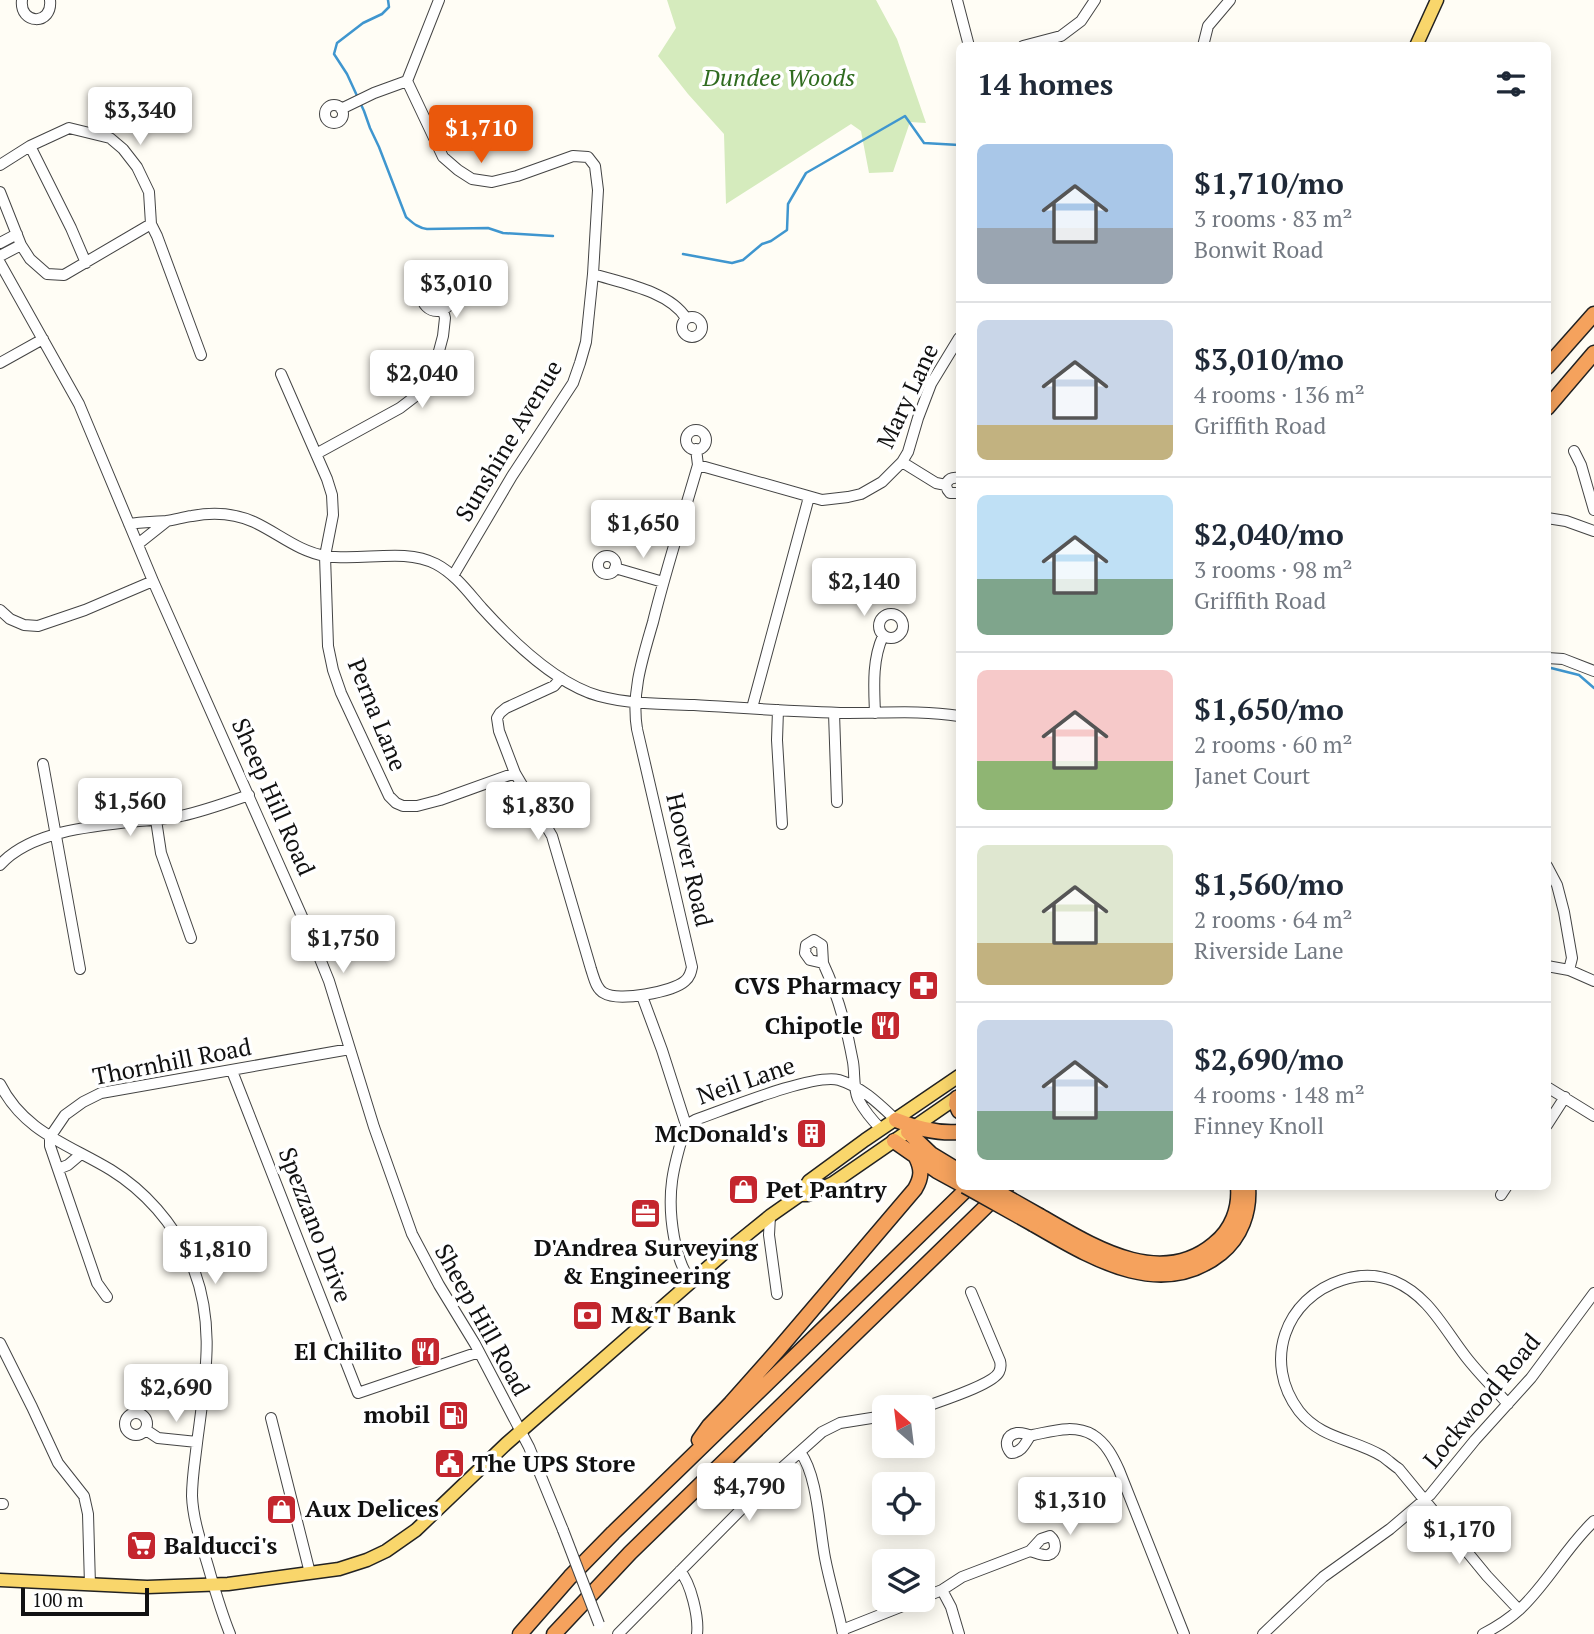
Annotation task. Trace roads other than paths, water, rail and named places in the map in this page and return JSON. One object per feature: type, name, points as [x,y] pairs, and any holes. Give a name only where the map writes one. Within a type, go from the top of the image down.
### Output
[{"type":"highway","points":[[1551,362],[1594,314]]},
{"type":"highway","points":[[1551,403],[1594,353]]},
{"type":"highway","points":[[896,1120],[911,1129],[941,1167],[956,1180]]},
{"type":"highway","points":[[911,1129],[956,1132]]},
{"type":"highway","points":[[894,1141],[916,1157],[956,1170]]},
{"type":"highway","points":[[685,1463],[709,1426],[778,1350],[915,1189],[921,1176],[916,1157]]},
{"type":"highway","points":[[520,1634],[570,1577],[964,1190]]},
{"type":"highway","points":[[976,1190],[1119,1257],[1149,1263],[1177,1261],[1203,1252],[1218,1241],[1236,1211],[1238,1190]]},
{"type":"highway","points":[[993,1190],[1086,1254],[1117,1267],[1148,1273],[1179,1272],[1208,1262],[1225,1249],[1239,1232],[1246,1213],[1248,1190]]},
{"type":"highway","points":[[554,1634],[637,1545],[1003,1190]]},
{"type":"highway","points":[[941,1251],[1014,1190]]},
{"type":"main road","points":[[1418,42],[1437,0]]},
{"type":"main road","points":[[0,1580],[163,1587],[214,1585],[350,1566],[376,1556],[396,1545],[428,1519],[520,1431],[735,1244],[800,1195],[809,1181],[956,1078]]},
{"type":"main road","points":[[800,1195],[808,1195],[833,1183],[911,1129],[956,1103]]},
{"type":"main road","points":[[881,1129],[894,1141]]},
{"type":"street","points":[[22,0],[24,13],[36,19],[48,13],[50,0]]},
{"type":"street","points":[[341,109],[407,81],[439,0]]},
{"type":"street","points":[[957,0],[968,42]]},
{"type":"street","points":[[1041,42],[1061,36],[1082,21],[1095,0]]},
{"type":"street","points":[[1204,42],[1208,26],[1230,0]]},
{"type":"street","name":"Sunshine Avenue","points":[[407,81],[443,157],[472,179],[492,182],[573,156],[588,157],[595,166],[598,190],[586,342],[573,383],[512,476],[453,576]]},
{"type":"street","points":[[0,164],[69,128],[110,138],[122,149],[137,167],[149,192],[151,224],[201,355]]},
{"type":"street","points":[[30,146],[86,263]]},
{"type":"street","points":[[0,192],[21,245],[30,259],[47,274],[64,275],[151,224]]},
{"type":"street","points":[[0,243],[17,234]]},
{"type":"street","points":[[0,256],[21,245]]},
{"type":"street","name":"Sheep Hill Road","points":[[0,263],[79,404],[153,581],[320,959],[412,1234],[479,1352],[538,1467],[601,1629]]},
{"type":"street","points":[[593,274],[659,296],[678,307],[686,318]]},
{"type":"street","points":[[316,454],[400,408],[417,395],[426,382],[439,351],[445,318],[443,310]]},
{"type":"street","points":[[0,363],[43,339]]},
{"type":"street","name":"Mary Lane","points":[[698,465],[822,500],[861,494],[882,482],[902,462],[908,452],[931,384],[956,343]]},
{"type":"street","name":"Perna Lane","points":[[281,374],[327,479],[331,495],[333,515],[325,556],[328,646],[332,670],[389,796],[402,806],[417,806],[515,773]]},
{"type":"street","points":[[696,449],[698,465]]},
{"type":"street","points":[[1574,451],[1581,465],[1594,510]]},
{"type":"street","points":[[902,462],[946,485]]},
{"type":"street","name":"Hoover Road","points":[[561,678],[554,686],[500,713],[497,718],[499,732],[515,773],[552,836],[600,990],[614,997],[642,996],[677,986],[685,982],[692,967],[637,729],[635,702],[642,661],[663,582],[698,465]]},
{"type":"street","points":[[956,478],[947,481],[946,485],[950,493],[956,493]]},
{"type":"street","points":[[751,708],[809,497]]},
{"type":"street","points":[[131,528],[151,521],[219,513],[243,518],[265,527],[299,547],[325,556],[412,556],[436,564],[453,576],[506,632],[542,664],[561,678],[592,694],[635,702],[834,713],[935,713],[956,716]]},
{"type":"street","points":[[1551,519],[1594,531]]},
{"type":"street","points":[[138,544],[167,521]]},
{"type":"street","points":[[615,568],[663,582]]},
{"type":"street","points":[[0,610],[10,619],[24,625],[38,626],[85,610],[153,581]]},
{"type":"street","points":[[874,713],[876,660],[883,636]]},
{"type":"street","points":[[1551,658],[1563,659],[1594,671]]},
{"type":"street","points":[[778,710],[782,824]]},
{"type":"street","points":[[834,713],[837,802]]},
{"type":"street","points":[[43,764],[80,969]]},
{"type":"street","points":[[0,865],[29,845],[56,835],[89,826],[156,820],[206,810],[249,795]]},
{"type":"street","points":[[156,820],[164,863],[191,938]]},
{"type":"street","points":[[1551,874],[1564,912],[1572,958],[1569,970]]},
{"type":"street","points":[[823,963],[832,983],[851,1051],[858,1098],[881,1129]]},
{"type":"street","points":[[1551,967],[1569,970],[1594,981]]},
{"type":"street","points":[[642,996],[686,1125]]},
{"type":"street","name":"Thornhill Road","points":[[50,1137],[65,1115],[101,1093],[350,1049]]},
{"type":"street","name":"Spezzano Drive","points":[[232,1071],[358,1394],[479,1352]]},
{"type":"street","name":"Neil Lane","points":[[691,1282],[680,1264],[670,1204],[673,1173],[686,1125],[811,1081],[831,1079],[855,1087]]},
{"type":"street","points":[[0,1084],[12,1104],[32,1125],[112,1171],[145,1197],[168,1222],[191,1262],[201,1292],[207,1332],[192,1486],[193,1508],[230,1634]]},
{"type":"street","points":[[855,1087],[896,1120]]},
{"type":"street","points":[[1551,1089],[1594,1116]]},
{"type":"street","points":[[1551,1119],[1565,1097]]},
{"type":"street","points":[[50,1137],[50,1146],[97,1283],[107,1297]]},
{"type":"street","points":[[58,1169],[82,1154]]},
{"type":"street","points":[[770,1216],[769,1236],[777,1294]]},
{"type":"street","points":[[1508,1404],[1463,1353],[1426,1303],[1415,1292],[1381,1276],[1345,1279],[1316,1292],[1299,1307],[1283,1338],[1281,1360],[1285,1385],[1299,1410],[1316,1428],[1383,1457],[1399,1469],[1519,1610]]},
{"type":"street","points":[[935,1403],[993,1379],[1001,1368],[971,1292]]},
{"type":"street","name":"Lockwood Road","points":[[1263,1634],[1323,1577],[1390,1530],[1424,1501],[1547,1358],[1594,1293]]},
{"type":"street","points":[[0,1343],[58,1464],[84,1496],[88,1514],[90,1585]]},
{"type":"street","points":[[271,1418],[310,1573]]},
{"type":"street","points":[[618,1634],[784,1465],[822,1432],[840,1423],[872,1418]]},
{"type":"street","points":[[1030,1436],[1057,1429],[1081,1430],[1093,1435],[1107,1448],[1119,1471],[1184,1634]]},
{"type":"street","points":[[146,1430],[158,1438],[197,1442]]},
{"type":"street","points":[[800,1452],[808,1462],[813,1479],[825,1556],[843,1632],[890,1612]]},
{"type":"street","points":[[1483,1634],[1519,1610],[1594,1521]]},
{"type":"street","points":[[935,1593],[962,1577],[1030,1551]]},
{"type":"street","points":[[680,1571],[689,1587],[697,1634]]},
{"type":"street","points":[[942,1590],[951,1607],[959,1634]]},
{"type":"waterway","points":[[388,0],[389,7],[337,43],[334,54],[347,74],[364,111],[406,217],[427,229],[488,228],[503,233],[553,236]]},
{"type":"waterway","points":[[683,254],[732,263],[743,260],[762,244],[787,230],[788,204],[806,173],[905,116],[924,143],[956,145]]},
{"type":"waterway","points":[[1551,668],[1579,675],[1594,688]]},
{"type":"place","name":"CVS Pharmacy","points":[[924,986]]},
{"type":"place","name":"Chipotle","points":[[886,1026]]},
{"type":"place","name":"McDonald's","points":[[811,1134]]},
{"type":"place","name":"Pet Pantry","points":[[743,1190]]},
{"type":"place","name":"D'Andrea Surveying & Engineering","points":[[646,1214]]},
{"type":"place","name":"M&T Bank","points":[[588,1315]]},
{"type":"place","name":"El Chilito","points":[[425,1352]]},
{"type":"place","name":"mobil","points":[[453,1415]]},
{"type":"place","name":"The UPS Store","points":[[449,1464]]},
{"type":"place","name":"Aux Delices","points":[[282,1509]]},
{"type":"place","name":"Balducci's","points":[[141,1546]]},
{"type":"park label","name":"Dundee Woods","points":[[779,78]]}]
